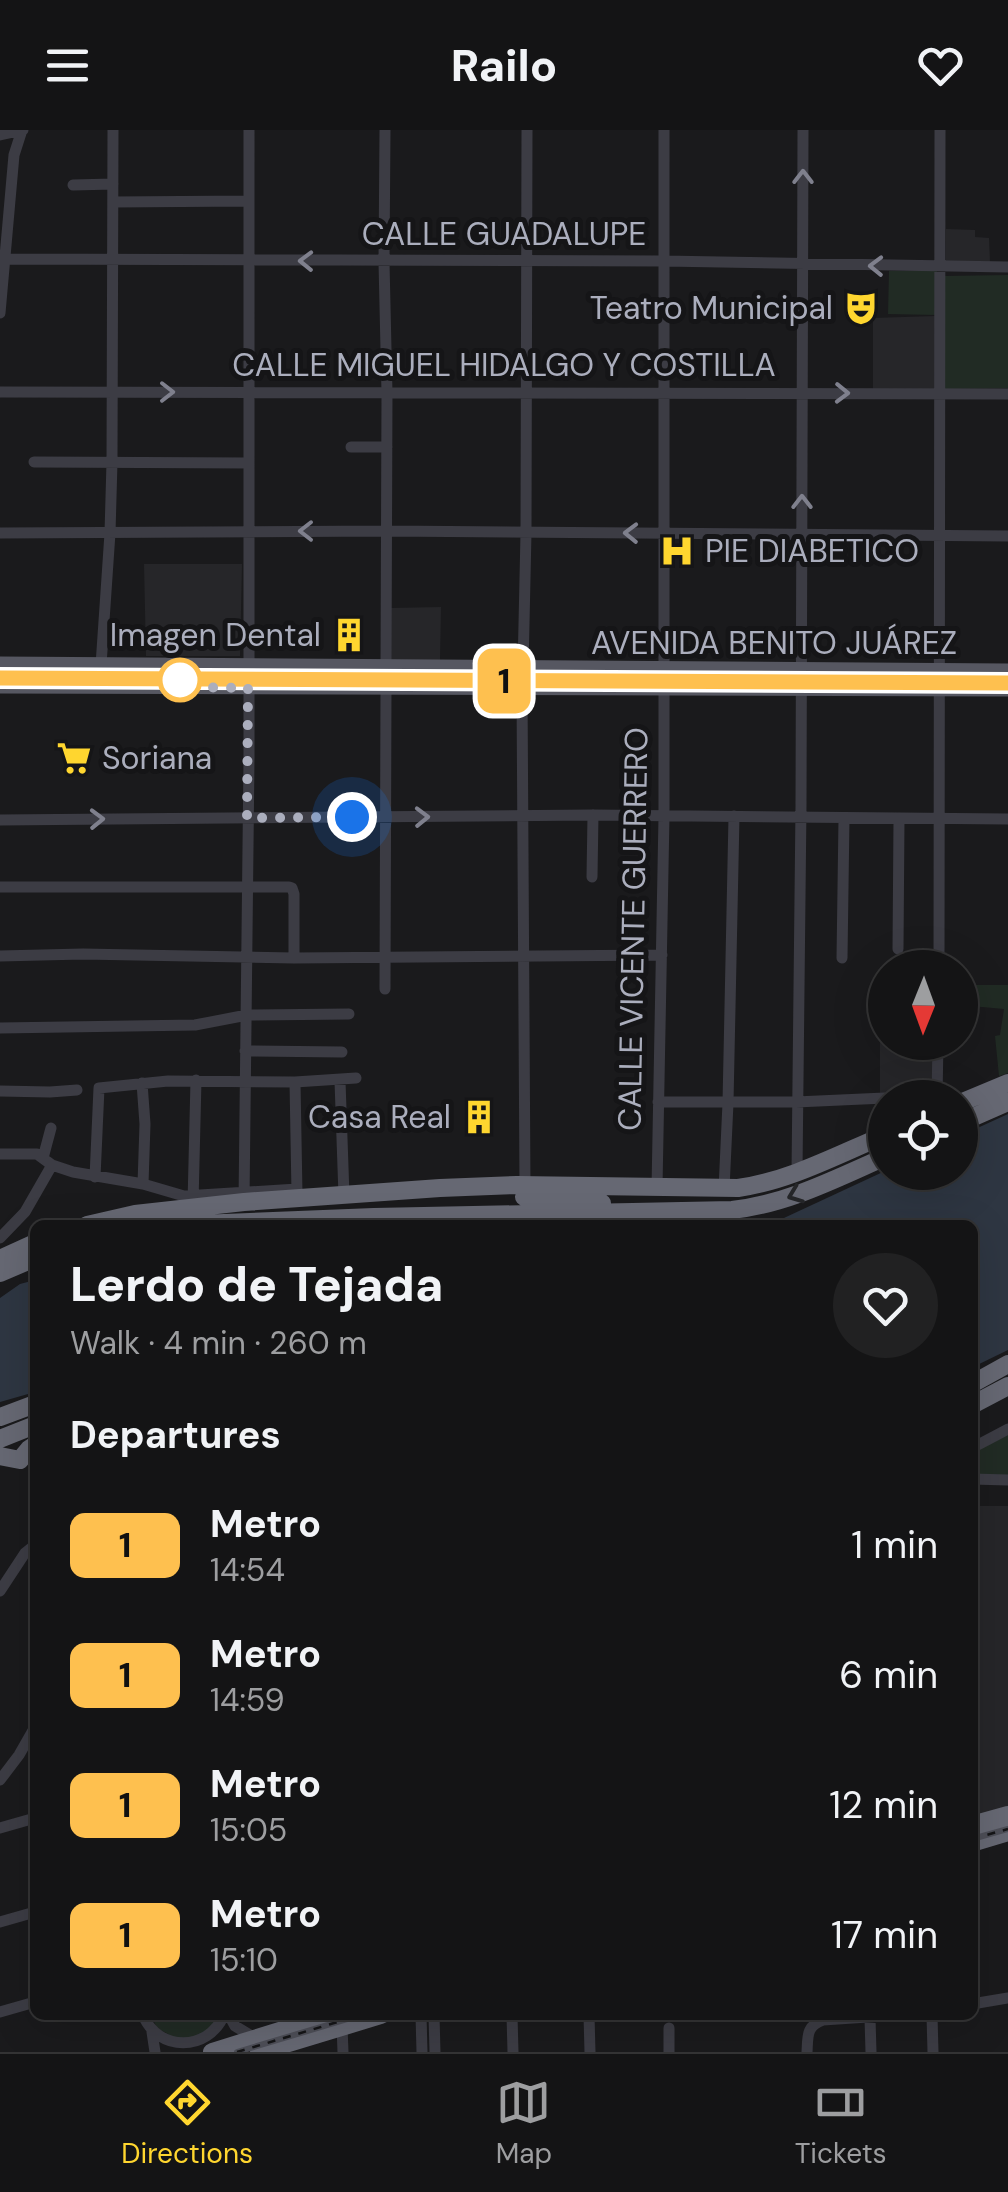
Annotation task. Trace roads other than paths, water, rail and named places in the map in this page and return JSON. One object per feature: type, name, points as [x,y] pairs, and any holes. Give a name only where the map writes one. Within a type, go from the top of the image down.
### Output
[{"type":"highway","points":[[978,1096],[1008,1083]]},
{"type":"highway","points":[[978,1116],[1008,1102]]},
{"type":"highway","points":[[108,1220],[192,1202],[297,1194],[344,1196],[525,1186],[724,1189],[766,1183],[868,1142]]},
{"type":"highway","points":[[299,1220],[759,1207],[868,1164]]},
{"type":"highway","points":[[364,1193],[532,1197],[692,1211]]},
{"type":"highway","points":[[0,1259],[30,1246]]},
{"type":"highway","points":[[0,1273],[30,1260]]},
{"type":"highway","points":[[978,1381],[1008,1364]]},
{"type":"highway","points":[[978,1402],[1008,1386]]},
{"type":"highway","points":[[0,1417],[30,1406]]},
{"type":"highway","points":[[0,1439],[30,1427]]},
{"type":"highway","points":[[0,1456],[20,1460],[30,1448]]},
{"type":"highway","points":[[978,1823],[1008,1814]]},
{"type":"highway","points":[[978,1840],[1008,1832]]},
{"type":"highway","points":[[212,2052],[257,2045],[337,2021]]},
{"type":"main road","name":"AVENIDA BENITO JUÁREZ","points":[[0,664],[1008,672]]},
{"type":"main road","name":"AVENIDA BENITO JUÁREZ","points":[[0,686],[1008,689]]},
{"type":"street","points":[[0,135],[22,130]]},
{"type":"street","points":[[0,312],[14,155],[22,130]]},
{"type":"street","points":[[100,665],[110,534],[114,392],[113,130]]},
{"type":"street","points":[[244,1197],[249,130]]},
{"type":"street","points":[[385,130],[386,668]]},
{"type":"street","points":[[524,669],[527,130]]},
{"type":"street","name":"CALLE VICENTE GUERRERO","points":[[657,1188],[664,816],[664,130]]},
{"type":"street","points":[[797,1172],[802,130]]},
{"type":"street","points":[[939,950],[940,130]]},
{"type":"street","points":[[73,186],[113,184]]},
{"type":"street","points":[[113,202],[250,201]]},
{"type":"street","name":"CALLE GUADALUPE","points":[[3,259],[664,261],[1008,267]]},
{"type":"street","name":"CALLE MIGUEL HIDALGO Y COSTILLA","points":[[0,392],[1008,394]]},
{"type":"street","points":[[351,447],[387,447]]},
{"type":"street","points":[[34,462],[248,464]]},
{"type":"street","points":[[0,533],[387,531],[1008,536]]},
{"type":"street","points":[[385,989],[386,688]]},
{"type":"street","points":[[522,689],[525,1186]]},
{"type":"street","points":[[0,820],[593,815],[1008,819]]},
{"type":"street","points":[[592,877],[593,815]]},
{"type":"street","points":[[724,1189],[734,816]]},
{"type":"street","points":[[842,958],[844,818]]},
{"type":"street","points":[[898,948],[899,819]]},
{"type":"street","points":[[0,888],[289,886],[294,891],[294,958]]},
{"type":"street","points":[[0,956],[662,955]]},
{"type":"street","points":[[0,1028],[195,1025],[247,1016],[349,1014]]},
{"type":"street","points":[[245,1052],[342,1052]]},
{"type":"street","points":[[94,1176],[99,1088],[196,1080],[295,1082],[356,1078]]},
{"type":"street","points":[[0,1154],[38,1154],[47,1162],[94,1176],[143,1184],[192,1202],[196,1080]]},
{"type":"street","points":[[340,1080],[344,1196]]},
{"type":"street","points":[[295,1082],[297,1194]]},
{"type":"street","points":[[142,1083],[143,1184]]},
{"type":"street","points":[[0,1091],[77,1090]]},
{"type":"street","points":[[658,1102],[868,1099]]},
{"type":"street","points":[[0,1238],[25,1212],[47,1162],[51,1128]]},
{"type":"street","points":[[978,1445],[1008,1429]]},
{"type":"street","points":[[978,1480],[1008,1480]]},
{"type":"street","points":[[0,1591],[30,1549]]},
{"type":"street","points":[[0,1780],[30,1737]]},
{"type":"street","points":[[0,1828],[30,1819]]},
{"type":"street","points":[[0,1922],[30,1913]]},
{"type":"street","points":[[978,2003],[1008,1998]]},
{"type":"street","points":[[0,2012],[30,2003]]},
{"type":"street","points":[[146,2020],[155,2052]]},
{"type":"street","points":[[152,2032],[173,2045],[198,2044],[209,2038],[223,2020]]},
{"type":"street","points":[[230,2020],[257,2045]]},
{"type":"street","points":[[421,2020],[422,2052]]},
{"type":"street","points":[[434,2020],[435,2052]]},
{"type":"street","points":[[512,2020],[513,2052]]},
{"type":"street","points":[[590,2020],[590,2052]]},
{"type":"street","points":[[807,2052],[809,2027],[824,2020]]},
{"type":"street","points":[[870,2020],[871,2052]]},
{"type":"street","points":[[932,2020],[933,2052]]},
{"type":"street","points":[[337,2021],[343,2052]]},
{"type":"street","points":[[669,2028],[670,2052]]},
{"type":"water","points":[[1008,1114],[1008,1350],[978,1365],[978,1220],[780,1220],[868,1179],[868,1190],[978,1190],[978,1128]]},
{"type":"water","points":[[30,1281],[30,1393],[0,1402],[0,1298]]},
{"type":"railway","points":[[0,678],[1008,683]]},
{"type":"railway","points":[[978,1837],[1008,1829]]},
{"type":"railway","points":[[237,2052],[344,2020]]},
{"type":"metro line","name":"1","points":[[0,678],[1008,683]]},
{"type":"place","name":"Teatro Municipal","points":[[861,308]]},
{"type":"place","name":"PIE DIABETICO","points":[[677,551]]},
{"type":"place","name":"Imagen Dental","points":[[349,635]]},
{"type":"place","name":"Soriana","points":[[74,758]]},
{"type":"place","name":"Casa Real","points":[[479,1117]]}]
